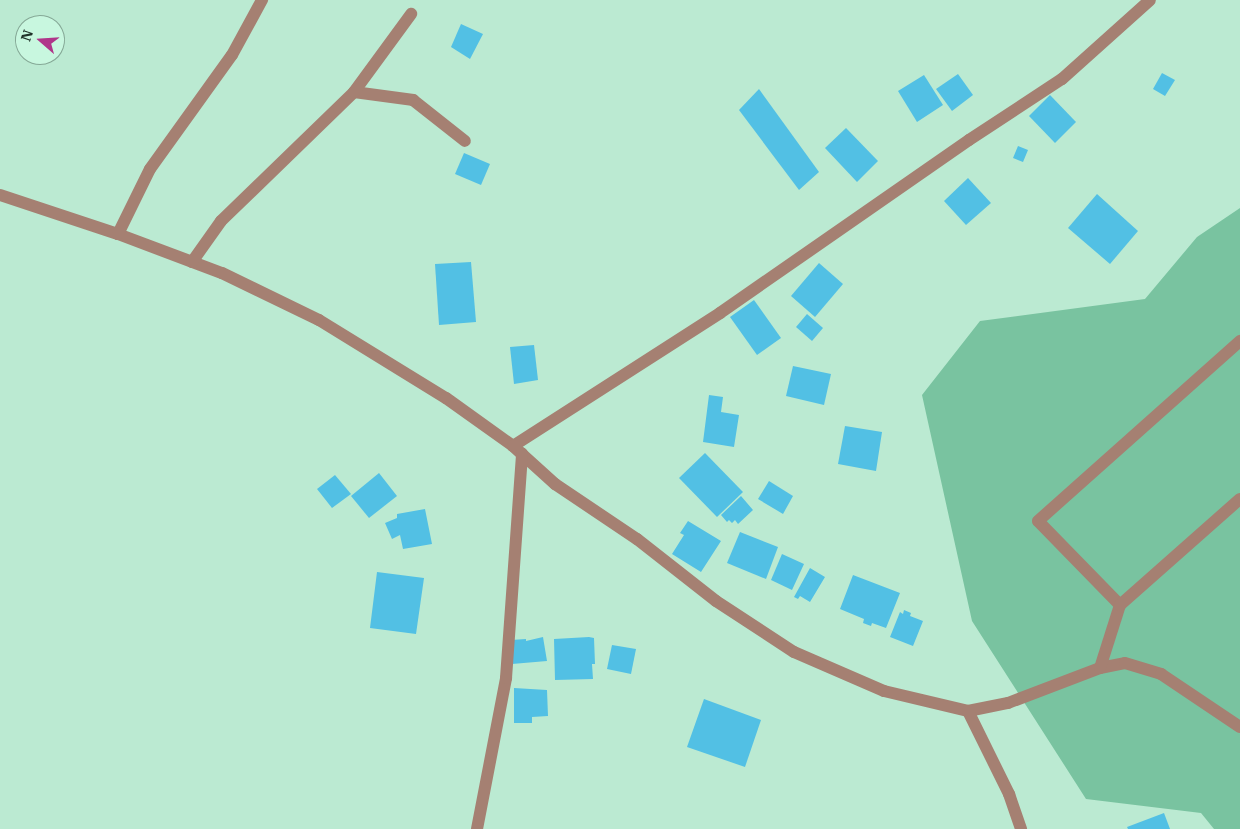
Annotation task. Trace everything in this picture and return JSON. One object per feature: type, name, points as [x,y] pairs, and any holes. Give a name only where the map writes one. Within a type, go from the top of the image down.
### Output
[{"type":"street","points":[[118,234],[150,169],[232,55],[262,0]]},
{"type":"street","points":[[518,450],[720,313],[969,140],[1062,79],[1150,0]]},
{"type":"street","points":[[192,262],[222,221],[354,92],[411,14]]},
{"type":"street","points":[[354,92],[414,100],[465,141]]},
{"type":"street","points":[[0,195],[118,234],[222,273],[319,320],[446,398],[518,450],[555,484],[637,539],[716,601],[794,652],[884,690],[968,711],[1008,703],[1100,668],[1125,663],[1161,674],[1240,726]]},
{"type":"street","points":[[1120,605],[1038,521],[1240,341]]},
{"type":"street","points":[[477,829],[506,678],[518,450]]},
{"type":"street","points":[[1100,668],[1120,605],[1240,499]]},
{"type":"street","points":[[968,711],[1009,794],[1020,829]]},
{"type":"green space","points":[[1240,208],[1240,829],[1214,829],[1201,813],[1086,799],[972,621],[922,395],[980,321],[1145,299],[1197,237]]},
{"type":"building","points":[[461,24],[483,34],[470,59],[451,47]]},
{"type":"building","points":[[1162,73],[1175,80],[1165,96],[1153,89]]},
{"type":"building","points":[[958,74],[973,95],[952,111],[936,89]]},
{"type":"building","points":[[924,75],[943,105],[917,122],[898,91]]},
{"type":"building","points":[[759,89],[819,172],[799,190],[739,110]]},
{"type":"building","points":[[1050,95],[1076,122],[1055,143],[1029,116]]},
{"type":"building","points":[[846,128],[878,161],[857,182],[825,148]]},
{"type":"building","points":[[1018,146],[1028,150],[1023,162],[1013,158]]},
{"type":"building","points":[[464,153],[490,164],[481,185],[455,174]]},
{"type":"building","points":[[968,178],[991,203],[966,225],[944,201]]},
{"type":"building","points":[[1097,194],[1138,231],[1110,264],[1068,228]]},
{"type":"building","points":[[471,262],[476,322],[439,325],[435,264]]},
{"type":"building","points":[[819,263],[843,284],[815,317],[791,296]]},
{"type":"building","points":[[754,300],[781,338],[757,355],[730,317]]},
{"type":"building","points":[[807,314],[823,328],[812,341],[796,327]]},
{"type":"building","points":[[534,345],[538,380],[514,384],[510,347]]},
{"type":"building","points":[[793,366],[831,374],[824,405],[786,396]]},
{"type":"building","points":[[709,395],[723,397],[721,412],[739,415],[734,447],[703,442]]},
{"type":"building","points":[[845,426],[882,432],[876,471],[838,464]]},
{"type":"building","points":[[705,453],[743,492],[717,517],[679,478]]},
{"type":"building","points":[[379,473],[397,496],[369,518],[351,496]]},
{"type":"building","points":[[335,475],[351,494],[332,508],[317,489]]},
{"type":"building","points":[[769,481],[793,496],[783,514],[758,499]]},
{"type":"building","points":[[741,496],[753,510],[738,524],[735,520],[732,523],[729,520],[727,522],[721,515]]},
{"type":"building","points":[[425,509],[432,544],[403,549],[400,535],[392,539],[385,523],[397,518],[397,514]]},
{"type":"building","points":[[688,521],[721,541],[701,572],[672,554],[684,535],[680,533]]},
{"type":"building","points":[[740,532],[778,547],[766,579],[727,563]]},
{"type":"building","points":[[782,554],[804,564],[792,590],[771,580]]},
{"type":"building","points":[[810,568],[825,577],[810,602],[800,596],[798,599],[794,597]]},
{"type":"building","points":[[377,572],[424,578],[416,634],[370,628]]},
{"type":"building","points":[[853,575],[900,593],[886,628],[872,623],[871,626],[863,623],[864,619],[840,609]]},
{"type":"building","points":[[904,610],[911,613],[910,616],[923,621],[913,646],[890,637],[900,612],[903,614]]},
{"type":"building","points":[[543,637],[547,661],[512,664],[511,640],[526,639],[526,641]]},
{"type":"building","points":[[594,638],[595,664],[592,664],[593,679],[555,680],[554,639]]},
{"type":"building","points":[[612,645],[636,649],[631,674],[607,669]]},
{"type":"building","points":[[514,688],[547,690],[548,716],[532,717],[532,723],[514,723]]},
{"type":"building","points":[[704,699],[761,720],[745,767],[687,747]]},
{"type":"building","points":[[1164,813],[1170,829],[1128,829],[1127,827]]}]
